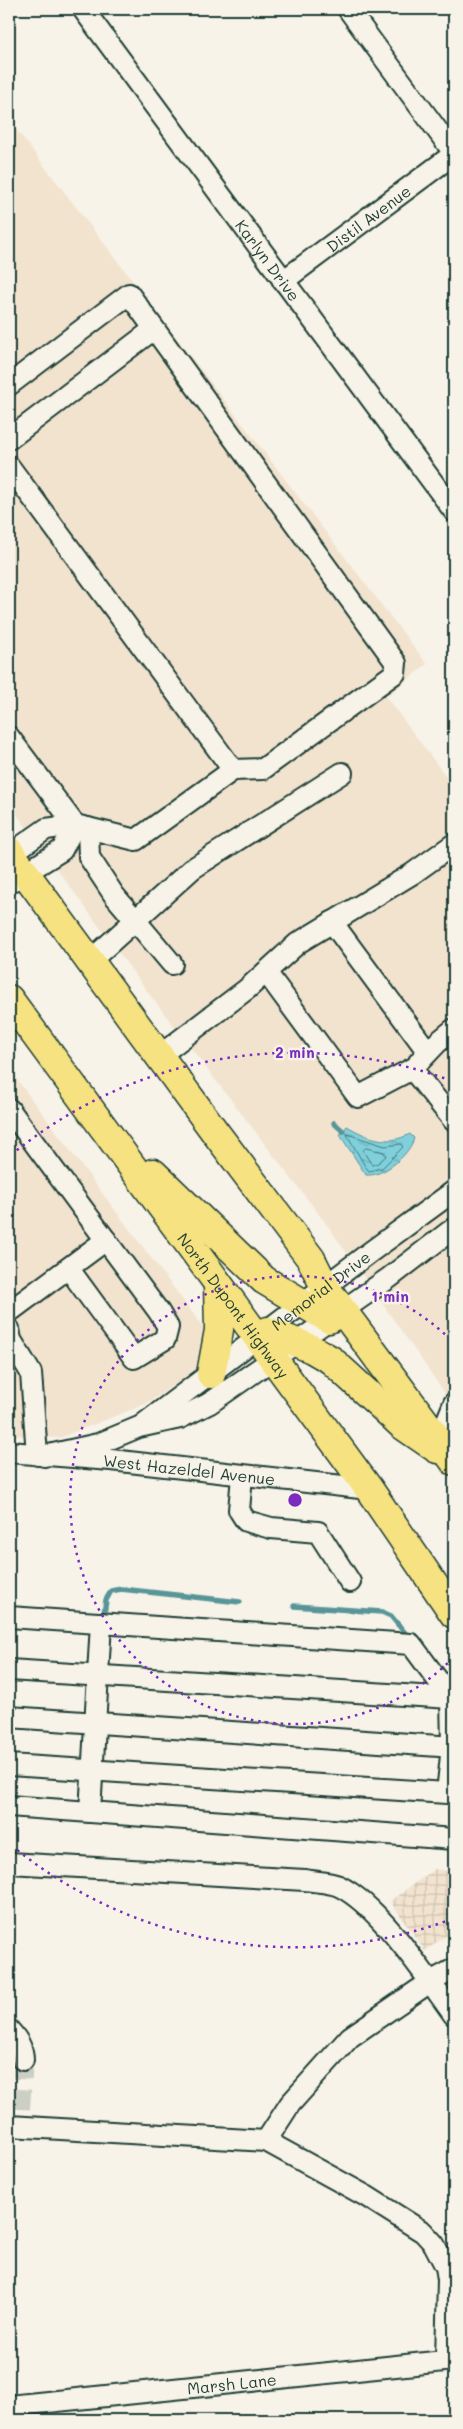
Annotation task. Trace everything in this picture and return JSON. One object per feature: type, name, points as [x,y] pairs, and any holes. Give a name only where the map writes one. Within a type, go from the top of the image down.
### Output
[{"type":"highway","points":[[13,863],[90,961],[310,1259],[325,1287],[336,1314],[454,1462]]},
{"type":"highway","name":"North Dupont Highway","points":[[9,999],[218,1284],[266,1343],[450,1602]]},
{"type":"highway","points":[[9,1022],[55,1062]]},
{"type":"highway","points":[[95,1116],[264,1280],[302,1305],[336,1314]]},
{"type":"highway","points":[[211,1374],[219,1330],[218,1284]]},
{"type":"highway","points":[[266,1343],[296,1343],[331,1360],[402,1425],[454,1462]]},
{"type":"street","name":"Karlyn Drive","points":[[83,9],[454,511]]},
{"type":"street","points":[[348,9],[454,153]]},
{"type":"street","name":"Distil Avenue","points":[[284,281],[454,153]]},
{"type":"street","points":[[9,384],[129,294],[396,663],[395,673],[263,769],[233,770],[136,840],[82,827],[46,829],[13,863]]},
{"type":"street","points":[[9,439],[154,329]]},
{"type":"street","points":[[9,466],[233,770]]},
{"type":"street","points":[[9,736],[82,827],[89,857],[114,895],[172,964]]},
{"type":"street","points":[[90,961],[192,869],[342,773]]},
{"type":"street","points":[[13,863],[62,850],[82,827]]},
{"type":"street","points":[[159,1056],[247,989],[298,943],[412,874],[454,846]]},
{"type":"street","points":[[332,922],[428,1052]]},
{"type":"street","points":[[266,972],[358,1096],[412,1069],[454,1029]]},
{"type":"street","points":[[412,1069],[454,1121]]},
{"type":"street","points":[[9,1109],[168,1327],[166,1339],[134,1358],[69,1269]]},
{"type":"street","name":"Memorial Drive","points":[[40,1455],[98,1444],[139,1427],[180,1418],[194,1412],[266,1343],[302,1305],[454,1191]]},
{"type":"street","name":"Memorial Drive","points":[[296,1343],[454,1228]]},
{"type":"street","points":[[9,1312],[106,1240]]},
{"type":"street","points":[[9,1329],[12,1340],[31,1373],[40,1455]]},
{"type":"street","name":"Memorial Drive","points":[[139,1427],[211,1374],[266,1343]]},
{"type":"street","points":[[438,1440],[454,1403]]},
{"type":"street","name":"West Hazeldel Avenue","points":[[9,1452],[111,1460],[242,1476],[369,1488]]},
{"type":"street","points":[[242,1476],[238,1510],[246,1521],[271,1528],[318,1532],[350,1582]]},
{"type":"street","points":[[9,1617],[411,1644],[451,1698],[453,1746],[447,1793],[9,1765]]},
{"type":"street","points":[[90,1812],[101,1623]]},
{"type":"street","points":[[9,1670],[451,1698]]},
{"type":"street","points":[[9,1717],[453,1746]]},
{"type":"street","points":[[9,1806],[454,1839]]},
{"type":"street","points":[[9,1863],[305,1880],[337,1885],[360,1898],[430,1982],[454,2015]]},
{"type":"street","points":[[266,2141],[290,2104],[350,2037],[430,1982],[454,1969]]},
{"type":"street","points":[[9,2030],[19,2042],[23,2052],[23,2060]]},
{"type":"street","points":[[16,2121],[266,2141],[366,2196],[423,2232],[434,2244],[446,2267],[450,2360]]},
{"type":"street","name":"Marsh Lane","points":[[9,2406],[450,2360]]},
{"type":"shaded area","points":[[9,120],[427,664],[386,697],[454,787],[454,1406],[328,1226],[150,995],[9,804]]},
{"type":"shaded area","points":[[9,1069],[209,1335],[203,1361],[188,1376],[146,1404],[59,1438],[9,1435]]},
{"type":"shaded area","points":[[435,1869],[446,1871],[454,1883],[454,1930],[425,1951],[390,1901]]},
{"type":"water","points":[[347,1126],[362,1134],[378,1139],[393,1140],[410,1134],[414,1138],[407,1151],[395,1163],[381,1172],[366,1175],[340,1135]]},
{"type":"waterway","points":[[334,1123],[343,1131]]},
{"type":"waterway","points":[[104,1614],[106,1600],[111,1591],[121,1589],[240,1602]]},
{"type":"waterway","points":[[294,1606],[382,1612],[391,1616],[405,1633]]},
{"type":"tunnel","points":[[20,2109],[23,2060]]}]
